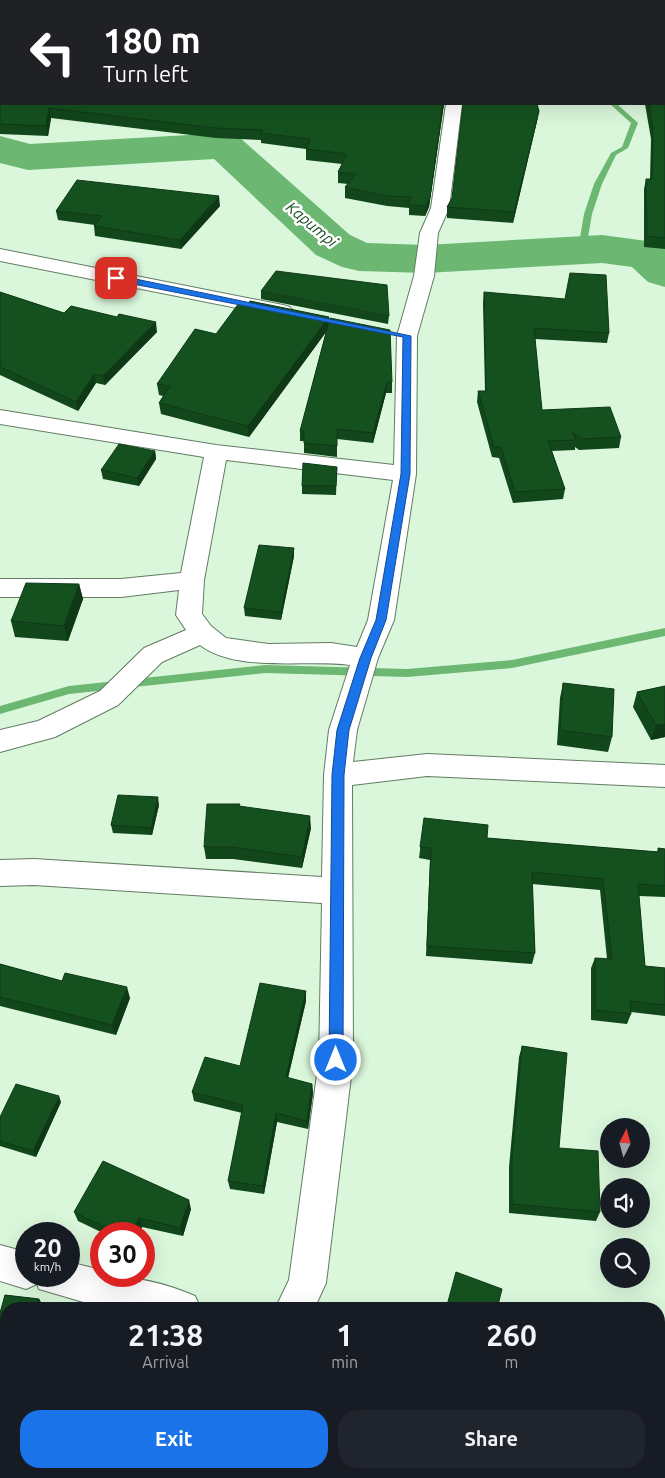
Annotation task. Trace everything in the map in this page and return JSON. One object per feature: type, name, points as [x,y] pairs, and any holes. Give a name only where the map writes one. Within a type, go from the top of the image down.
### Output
[{"type":"street","points":[[298,1302],[307,1283],[336,1060],[338,775],[343,730],[366,658],[381,620],[406,474],[397,334],[424,276],[429,233],[440,208],[454,105]]},
{"type":"street","points":[[0,255],[300,314]]},
{"type":"street","points":[[0,416],[216,452],[406,474]]},
{"type":"street","points":[[216,452],[192,580],[189,615],[202,633],[219,646],[269,654],[331,653],[366,658]]},
{"type":"street","points":[[0,588],[121,588],[192,580]]},
{"type":"street","points":[[0,741],[45,730],[109,698],[153,656],[202,633]]},
{"type":"street","points":[[338,775],[427,765],[665,776]]},
{"type":"street","points":[[0,873],[34,872],[337,891]]},
{"type":"street","points":[[0,1263],[15,1267]]},
{"type":"street","points":[[80,1283],[154,1302]]},
{"type":"building","points":[[0,105],[443,105],[430,197],[426,206],[409,205],[411,197],[387,196],[345,187],[356,174],[338,172],[347,154],[306,149],[310,139],[260,133],[263,130],[215,128],[49,108],[46,126],[0,124]]},
{"type":"building","points":[[463,105],[537,105],[539,111],[514,212],[447,207],[452,198]]},
{"type":"building","points":[[649,105],[665,105],[665,238],[647,236],[646,179],[652,179],[653,129]]},
{"type":"building","points":[[77,180],[219,196],[180,240],[94,226],[102,216],[56,211]]},
{"type":"building","points":[[276,271],[387,285],[389,316],[261,291]]},
{"type":"building","points":[[570,273],[606,275],[609,333],[534,328],[542,410],[610,407],[621,437],[581,439],[572,432],[576,440],[548,441],[565,489],[515,492],[501,447],[494,447],[478,391],[486,391],[484,292],[565,299]]},
{"type":"building","points":[[0,292],[64,313],[71,306],[117,317],[119,314],[156,322],[103,376],[94,374],[76,402],[0,367]]},
{"type":"building","points":[[250,301],[329,317],[248,426],[159,403],[170,386],[157,384],[195,329],[216,334],[239,303],[247,304]]},
{"type":"building","points":[[330,318],[390,330],[392,382],[387,382],[373,433],[337,429],[337,446],[304,443],[304,431],[300,431]]},
{"type":"building","points":[[119,444],[155,451],[137,478],[101,470]]},
{"type":"building","points":[[303,463],[337,467],[336,486],[302,486]]},
{"type":"building","points":[[259,545],[294,548],[281,612],[244,608]]},
{"type":"building","points":[[26,583],[79,584],[64,626],[11,621]]},
{"type":"building","points":[[563,683],[614,689],[612,737],[560,730]]},
{"type":"building","points":[[665,686],[665,724],[656,725],[637,692]]},
{"type":"building","points":[[118,795],[158,797],[151,828],[111,825]]},
{"type":"building","points":[[207,804],[240,804],[239,806],[310,816],[302,857],[231,847],[204,847]]},
{"type":"building","points":[[424,818],[488,825],[487,838],[659,852],[658,848],[665,849],[665,886],[638,884],[645,966],[665,968],[665,1005],[630,1001],[631,1014],[595,1010],[595,958],[612,959],[603,879],[532,872],[535,953],[427,946],[431,848],[420,847]]},
{"type":"building","points":[[0,964],[62,981],[65,973],[127,987],[112,1025],[0,997]]},
{"type":"building","points":[[260,983],[306,991],[286,1077],[312,1084],[307,1121],[276,1113],[263,1186],[228,1181],[243,1105],[192,1092],[205,1057],[240,1066]]},
{"type":"building","points":[[522,1046],[567,1053],[559,1148],[598,1151],[600,1212],[512,1204],[512,1157]]},
{"type":"building","points":[[16,1084],[59,1096],[33,1151],[0,1141],[0,1117]]},
{"type":"building","points":[[103,1161],[189,1200],[180,1228],[139,1218],[137,1222],[94,1222],[74,1212]]},
{"type":"building","points":[[456,1272],[502,1289],[499,1302],[448,1302]]},
{"type":"building","points":[[5,1295],[39,1299],[38,1302],[3,1302]]},
{"type":"waterway","points":[[582,249],[588,214],[598,184],[613,154],[625,148],[635,123],[614,105]]},
{"type":"waterway","name":"Kapumpi","points":[[0,149],[28,157],[224,146],[333,245],[359,257],[426,259],[602,249],[647,255],[665,272]]},
{"type":"waterway","points":[[0,710],[69,690],[265,669],[407,673],[512,664],[665,632]]},
{"type":"route","points":[[116,278],[407,336],[406,474],[381,620],[366,658],[343,730],[338,775],[336,1060]]}]
